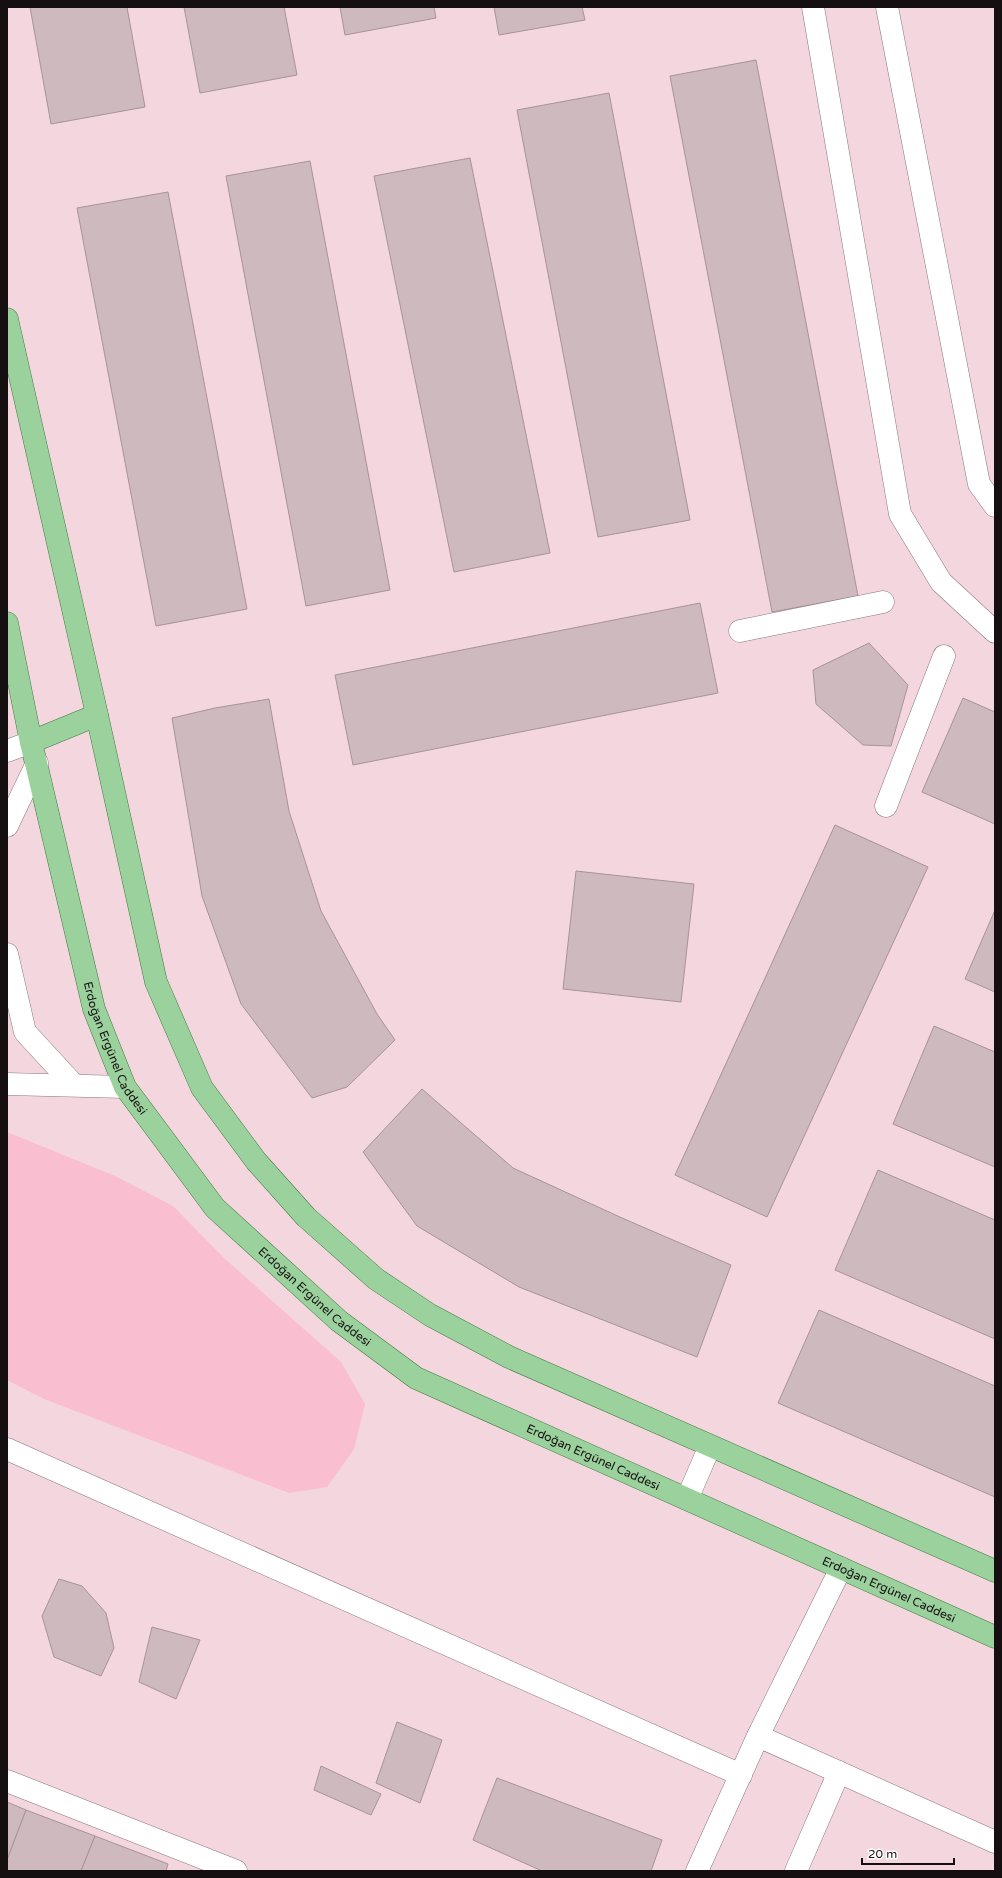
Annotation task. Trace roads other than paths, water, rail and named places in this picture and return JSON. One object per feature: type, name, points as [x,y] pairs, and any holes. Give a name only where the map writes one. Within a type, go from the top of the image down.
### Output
[{"type":"main road","points":[[7,319],[98,715],[156,982],[202,1088],[256,1161],[306,1216],[376,1279],[430,1315],[509,1358],[995,1571]]},
{"type":"main road","name":"Erdoğan Ergünel Caddesi","points":[[7,623],[31,742],[94,1009],[125,1087],[215,1208],[339,1321],[416,1378],[995,1637]]},
{"type":"main road","points":[[31,742],[98,715]]},
{"type":"street","points":[[813,7],[900,514],[941,582],[995,632]]},
{"type":"street","points":[[887,7],[979,484],[995,506]]},
{"type":"street","points":[[740,631],[883,602]]},
{"type":"street","points":[[886,806],[944,656]]},
{"type":"street","points":[[7,751],[31,742]]},
{"type":"street","points":[[7,826],[37,763]]},
{"type":"street","points":[[7,954],[25,1032],[73,1084]]},
{"type":"street","points":[[7,1084],[73,1084],[125,1087]]},
{"type":"street","points":[[687,1499],[710,1446]]},
{"type":"street","points":[[7,1449],[741,1775]]},
{"type":"street","points":[[696,1871],[758,1736],[841,1568]]},
{"type":"street","points":[[758,1736],[995,1842]]},
{"type":"street","points":[[796,1871],[839,1772]]},
{"type":"street","points":[[7,1781],[236,1871]]}]
